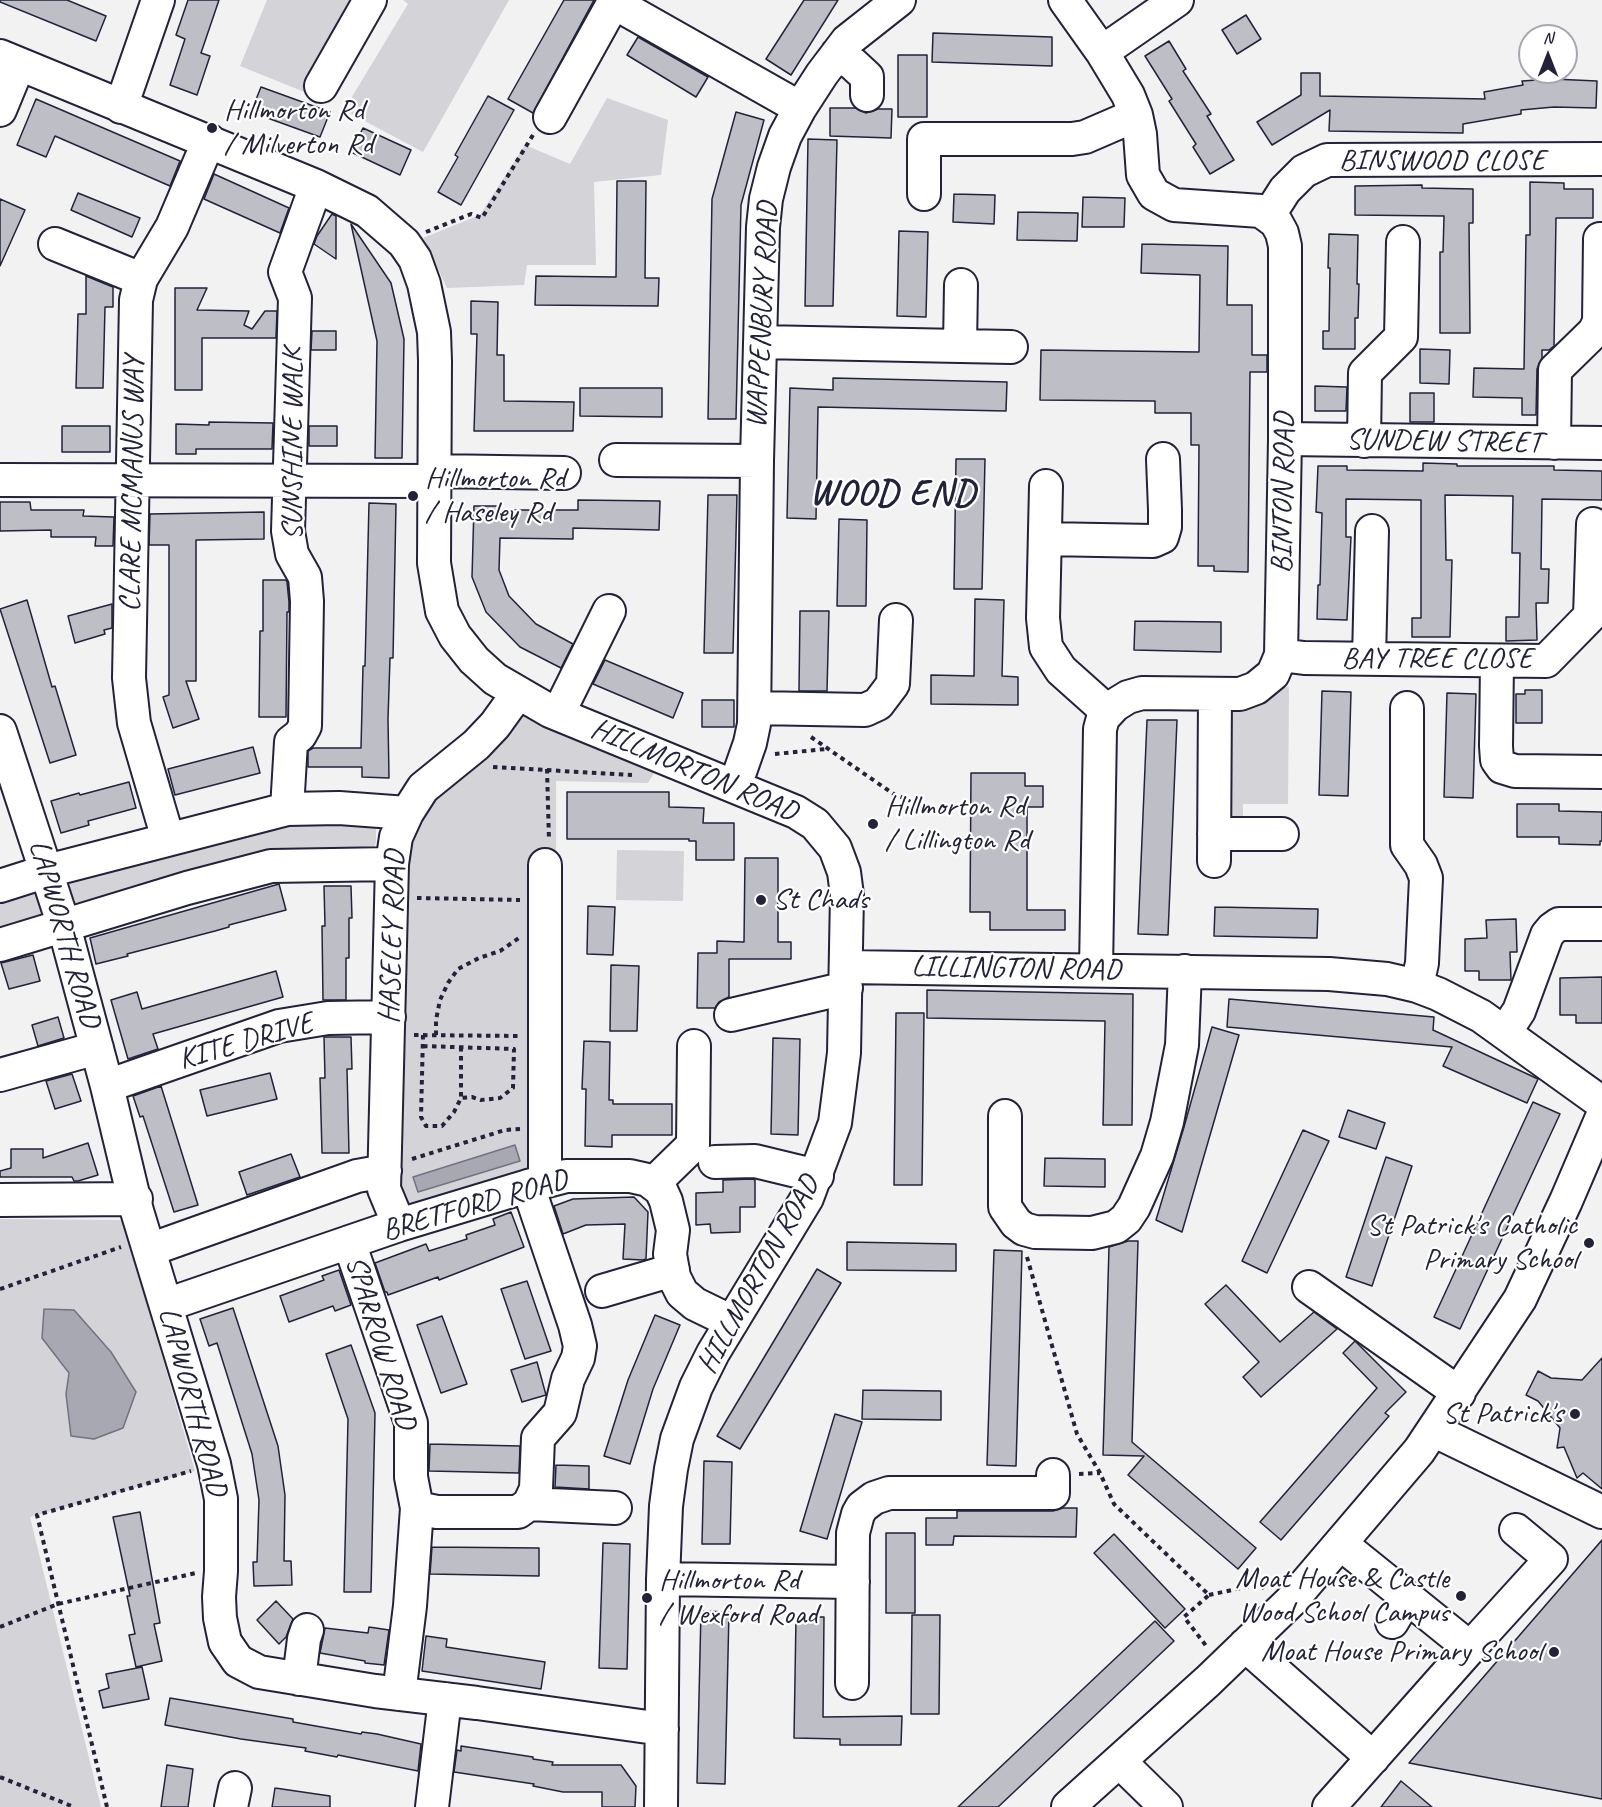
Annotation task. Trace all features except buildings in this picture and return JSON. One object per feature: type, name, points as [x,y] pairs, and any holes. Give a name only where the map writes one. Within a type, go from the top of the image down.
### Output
[{"type":"street","points":[[121,106],[158,0]]},
{"type":"street","points":[[321,86],[370,0]]},
{"type":"street","name":"WAPPENBURY ROAD","points":[[735,786],[748,749],[755,708],[757,461],[763,227],[766,199],[785,136],[800,108],[847,41],[899,0]]},
{"type":"street","points":[[1065,0],[1123,86],[1136,115],[1143,175],[1154,194],[1174,205],[1248,208],[1269,215]]},
{"type":"street","points":[[1102,52],[1177,0]]},
{"type":"street","points":[[550,117],[614,1],[800,108]]},
{"type":"street","points":[[837,54],[867,77],[867,95]]},
{"type":"street","points":[[0,110],[10,60]]},
{"type":"street","name":"HILLMORTON ROAD","points":[[10,60],[316,186],[367,211],[404,243],[416,259],[430,306],[434,332],[434,563],[442,611],[455,636],[474,660],[495,679],[558,714],[796,812],[815,824],[834,848],[844,872],[847,895],[844,1053],[835,1123],[817,1176],[795,1220],[713,1353],[696,1387],[677,1439],[666,1506],[661,1807]]},
{"type":"street","points":[[924,194],[924,139],[1072,139],[1085,137],[1136,115]]},
{"type":"street","name":"CLARE MCMANUS WAY","points":[[168,839],[134,723],[129,678],[136,300],[141,279],[172,227],[209,140]]},
{"type":"street","name":"BINSWOOD CLOSE","points":[[1269,215],[1285,190],[1304,171],[1327,160],[1602,159]]},
{"type":"street","name":"SUNSHINE WALK","points":[[287,809],[291,742],[300,735],[304,726],[307,601],[306,577],[292,554],[288,531],[295,298],[285,272],[316,186]]},
{"type":"street","name":"BINTON ROAD","points":[[1269,215],[1282,233],[1285,246],[1285,438],[1281,655]]},
{"type":"street","points":[[1554,443],[1555,370],[1594,332],[1599,322],[1600,239]]},
{"type":"street","points":[[1364,441],[1365,373],[1401,337],[1403,242]]},
{"type":"street","points":[[55,244],[141,279]]},
{"type":"street","points":[[960,346],[961,285]]},
{"type":"street","points":[[760,342],[1011,347]]},
{"type":"street","name":"SUNDEW STREET","points":[[1285,438],[1602,443]]},
{"type":"street","points":[[1045,539],[1153,541],[1162,537],[1165,527],[1163,459]]},
{"type":"street","name":"WAPPENBURY ROAD","points":[[616,460],[757,461]]},
{"type":"street","points":[[0,480],[290,481],[564,473]]},
{"type":"street","points":[[1046,486],[1043,631],[1046,647],[1061,670],[1108,712]]},
{"type":"street","name":"BAY TREE CLOSE","points":[[1281,655],[1304,658],[1546,661],[1590,616],[1593,524]]},
{"type":"street","points":[[1369,659],[1372,531]]},
{"type":"street","points":[[558,714],[609,610]]},
{"type":"street","points":[[755,708],[865,710],[878,704],[893,684],[896,620]]},
{"type":"street","points":[[1096,970],[1100,729],[1103,718],[1128,697],[1142,693],[1240,694],[1256,688],[1273,674],[1281,655]]},
{"type":"street","points":[[1497,661],[1496,746],[1497,760],[1502,767],[1515,771],[1602,772]]},
{"type":"street","name":"HASELEY ROAD","points":[[399,1226],[384,1189],[392,864],[396,837],[407,813],[423,788],[460,759],[495,725],[518,693]]},
{"type":"street","points":[[1215,695],[1214,847],[1282,834]]},
{"type":"street","points":[[1407,708],[1407,845],[1421,865],[1426,879],[1422,963],[1417,986]]},
{"type":"street","name":"LAPWORTH ROAD","points":[[0,731],[64,926],[135,1199],[214,1464],[221,1500],[219,1597],[225,1642],[238,1660],[259,1672],[399,1694],[662,1730]]},
{"type":"street","points":[[0,886],[47,871],[287,809],[339,808],[407,813]]},
{"type":"street","points":[[0,945],[187,888],[271,866],[392,864]]},
{"type":"street","points":[[417,1508],[437,1512],[519,1512],[529,1504],[536,1489],[538,1438],[560,1413],[568,1379],[578,1358],[580,1346],[537,1183],[544,1130],[545,865]]},
{"type":"street","points":[[1505,1032],[1520,1011],[1547,935],[1552,928],[1559,924],[1602,924]]},
{"type":"street","name":"LILLINGTON ROAD","points":[[731,1015],[846,977],[1096,970],[1354,975],[1417,986],[1459,1004],[1505,1032],[1602,1103]]},
{"type":"street","points":[[1005,1116],[1005,1207],[1016,1223],[1029,1230],[1092,1233],[1116,1227],[1126,1219],[1134,1207],[1157,1156],[1167,1122],[1182,1045],[1185,971]]},
{"type":"street","name":"KITE DRIVE","points":[[107,1086],[279,1026],[328,1018],[389,1026]]},
{"type":"street","points":[[694,1046],[693,1145],[653,1184],[661,1190],[666,1201],[673,1230],[670,1254],[673,1270],[682,1293],[695,1304],[732,1322]]},
{"type":"street","points":[[0,1075],[97,1048]]},
{"type":"street","points":[[1068,1807],[1221,1668],[1282,1609],[1341,1544],[1419,1451],[1520,1299],[1602,1117]]},
{"type":"street","points":[[715,1161],[755,1161],[817,1176]]},
{"type":"street","name":"BRETFORD ROAD","points":[[148,1244],[385,1166]]},
{"type":"street","name":"BRETFORD ROAD","points":[[166,1305],[349,1242],[537,1183],[566,1176],[630,1176],[648,1180],[653,1184]]},
{"type":"street","points":[[0,1200],[135,1199]]},
{"type":"street","name":"SPARROW ROAD","points":[[349,1242],[411,1424],[411,1476],[417,1508],[410,1606],[399,1694]]},
{"type":"street","points":[[602,1291],[673,1270]]},
{"type":"street","points":[[1309,1287],[1459,1393]]},
{"type":"street","points":[[1433,1430],[1602,1512]]},
{"type":"street","points":[[852,1683],[853,1533],[862,1507],[874,1498],[889,1493],[1053,1493],[1053,1475]]},
{"type":"street","points":[[529,1504],[615,1508]]},
{"type":"street","points":[[1329,1807],[1551,1559],[1516,1530]]},
{"type":"street","points":[[1341,1544],[1398,1590],[1445,1611],[1470,1648]]},
{"type":"street","points":[[663,1579],[853,1582]]},
{"type":"street","points":[[299,1679],[307,1630]]},
{"type":"street","points":[[1245,1645],[1372,1758]]},
{"type":"street","points":[[432,1807],[445,1699]]},
{"type":"street","points":[[1119,1761],[1164,1806]]},
{"type":"path","points":[[404,243],[471,214],[482,218],[538,126],[550,117]]},
{"type":"path","points":[[804,731],[826,749],[896,795],[944,812]]},
{"type":"path","points":[[748,749],[766,755],[826,749]]},
{"type":"path","points":[[460,759],[477,766],[647,776],[661,756]]},
{"type":"path","points":[[545,865],[549,843],[547,769]]},
{"type":"path","points":[[392,897],[545,913]]},
{"type":"path","points":[[436,1035],[440,1000],[458,969],[479,958],[500,951],[519,938],[525,925],[545,913]]},
{"type":"path","points":[[389,1026],[423,1035],[545,1036]]},
{"type":"path","points":[[423,1035],[421,1117],[426,1126],[442,1126],[454,1112],[461,1098],[461,1048]]},
{"type":"path","points":[[423,1046],[514,1049],[513,1088],[500,1098],[481,1100],[472,1097],[461,1098]]},
{"type":"path","points":[[385,1166],[505,1130],[544,1130]]},
{"type":"path","points":[[1029,1230],[1027,1261],[1077,1434],[1100,1473],[1114,1504],[1209,1595]]},
{"type":"path","points":[[0,1289],[148,1244]]},
{"type":"path","points":[[107,1807],[37,1515],[214,1464]]},
{"type":"path","points":[[0,1627],[58,1604],[200,1572],[221,1571]]},
{"type":"path","points":[[1221,1668],[1201,1637],[1184,1617],[1209,1595],[1260,1584],[1282,1609]]},
{"type":"path","points":[[0,1778],[74,1807]]},
{"type":"shaded area","points":[[267,0],[357,0],[307,93],[240,66]]},
{"type":"shaded area","points":[[403,0],[509,0],[423,152],[344,110],[408,4]]},
{"type":"shaded area","points":[[607,98],[668,120],[661,175],[594,182],[596,265],[527,265],[524,285],[447,288],[423,238],[480,215],[525,145],[570,164]]},
{"type":"shaded area","points":[[1280,686],[1289,687],[1288,804],[1243,804],[1243,823],[1234,821],[1227,815],[1227,717],[1232,712],[1262,704],[1272,697]]},
{"type":"shaded area","points":[[517,708],[662,760],[648,783],[556,781],[556,851],[536,852],[539,907],[540,1177],[404,1220],[392,1171],[397,944],[414,815]]},
{"type":"shaded area","points":[[369,821],[376,828],[373,855],[71,908],[64,886],[69,881],[239,831],[304,824]]},
{"type":"shaded area","points":[[617,850],[684,851],[683,901],[616,900]]},
{"type":"shaded area","points":[[33,889],[38,894],[45,919],[0,935],[0,900]]},
{"type":"shaded area","points":[[515,1145],[520,1161],[418,1192],[413,1177]]},
{"type":"shaded area","points":[[0,1219],[123,1220],[195,1471],[30,1517],[101,1807],[0,1807]]},
{"type":"shaded area","points":[[44,1309],[74,1310],[111,1352],[136,1392],[123,1428],[94,1439],[71,1436],[66,1394],[69,1373],[42,1338]]},
{"type":"place","name":"Hillmorton Rd / Milverton Rd","points":[[212,128]]},
{"type":"place","name":"Hillmorton Rd / Haseley Rd","points":[[413,496]]},
{"type":"place","name":"Hillmorton Rd / Lillington Rd","points":[[873,824]]},
{"type":"place","name":"St Chads","points":[[761,900]]},
{"type":"place","name":"St Patrick's Catholic Primary School","points":[[1589,1243]]},
{"type":"place","name":"St Patrick's","points":[[1575,1414]]},
{"type":"place","name":"Moat House & Castle Wood School Campus","points":[[1461,1596]]},
{"type":"place","name":"Hillmorton Rd / Wexford Road","points":[[647,1598]]},
{"type":"place","name":"Moat House Primary School","points":[[1554,1652]]},
{"type":"district","name":"WOOD END","points":[[893,495]]}]
